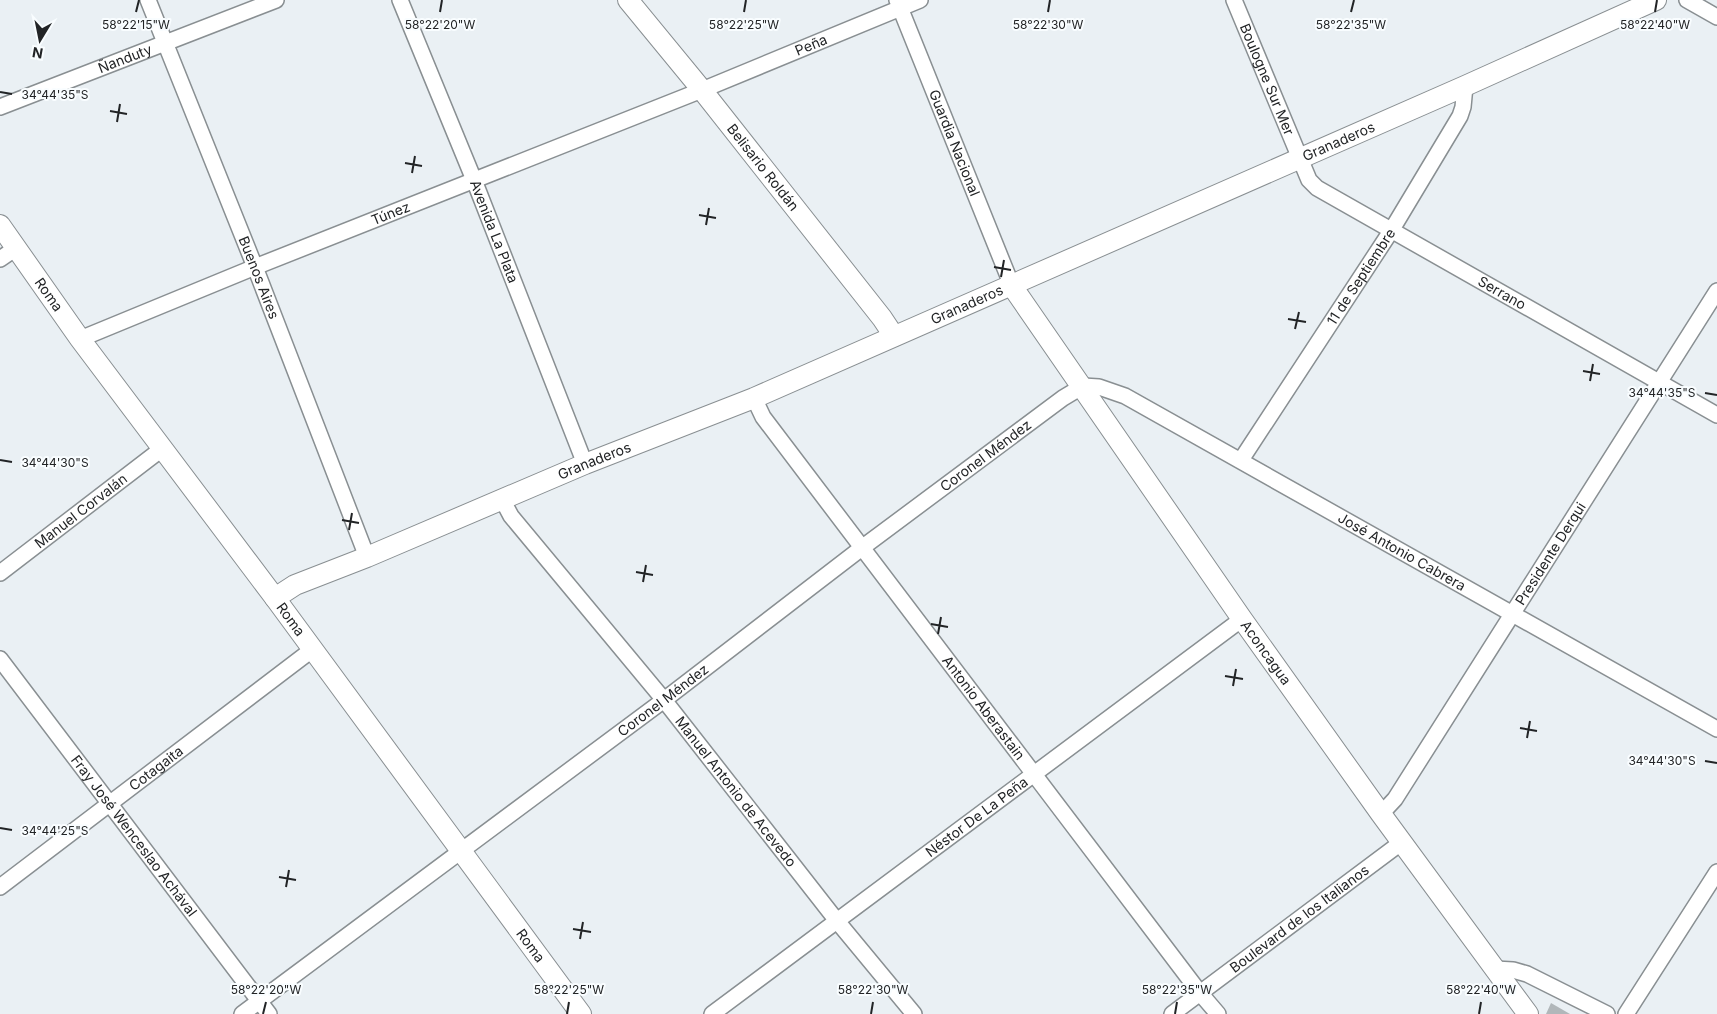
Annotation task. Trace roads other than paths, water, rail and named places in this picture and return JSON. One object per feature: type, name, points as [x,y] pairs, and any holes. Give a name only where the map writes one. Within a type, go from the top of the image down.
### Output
[{"type":"street","name":"Buenos Aires","points":[[148,0],[255,267],[366,557]]},
{"type":"street","name":"Ñanduty","points":[[0,107],[276,0]]},
{"type":"street","name":"Avenida La Plata","points":[[400,0],[474,180],[585,464]]},
{"type":"street","name":"Belisario Roldán","points":[[628,0],[702,90],[882,318],[894,336]]},
{"type":"street","name":"Peña","points":[[702,90],[898,4],[920,0]]},
{"type":"street","name":"Boulogne Sur Mer","points":[[1234,0],[1300,158]]},
{"type":"street","name":"Granaderos","points":[[275,598],[295,585],[585,464],[754,398],[1012,286],[1656,0]]},
{"type":"street","points":[[1687,0],[1717,18]]},
{"type":"street","name":"Guardia Nacional","points":[[898,4],[1012,286]]},
{"type":"street","name":"11 de Septiembre","points":[[1241,460],[1391,231],[1460,116],[1465,86]]},
{"type":"street","name":"Túnez","points":[[80,339],[255,267],[702,90]]},
{"type":"street","name":"Serrano","points":[[1300,158],[1309,180],[1317,188],[1717,414]]},
{"type":"street","name":"Roma","points":[[0,225],[8,253],[80,339],[163,448],[581,1014]]},
{"type":"street","name":"Aconcagua","points":[[1012,286],[1242,618],[1381,814],[1528,1014]]},
{"type":"street","name":"Presidente Derqui","points":[[1381,814],[1395,799],[1717,291]]},
{"type":"street","name":"José Antonio Cabrera","points":[[1083,386],[1099,387],[1125,396],[1717,730]]},
{"type":"street","name":"Coronel Méndez","points":[[242,1014],[664,700],[863,547],[1064,398],[1083,386]]},
{"type":"street","name":"Antonio Aberastain","points":[[754,398],[763,417],[1200,993],[1218,1014]]},
{"type":"street","name":"Manuel Corvalán","points":[[0,573],[163,448]]},
{"type":"street","name":"Manuel Antonio de Acevedo","points":[[502,499],[511,516],[664,700],[838,921],[914,1014]]},
{"type":"street","name":"Néstor De La Peña","points":[[712,1014],[1242,618]]},
{"type":"street","name":"Cotagaita","points":[[0,886],[313,649]]},
{"type":"street","name":"Fray José Wenceslao Achával","points":[[0,659],[269,1014]]},
{"type":"street","name":"Boulevard de los Italianos","points":[[1172,1014],[1402,842]]},
{"type":"street","points":[[1626,1014],[1717,872]]},
{"type":"street","points":[[1495,969],[1513,970],[1527,974],[1607,1014]]}]
